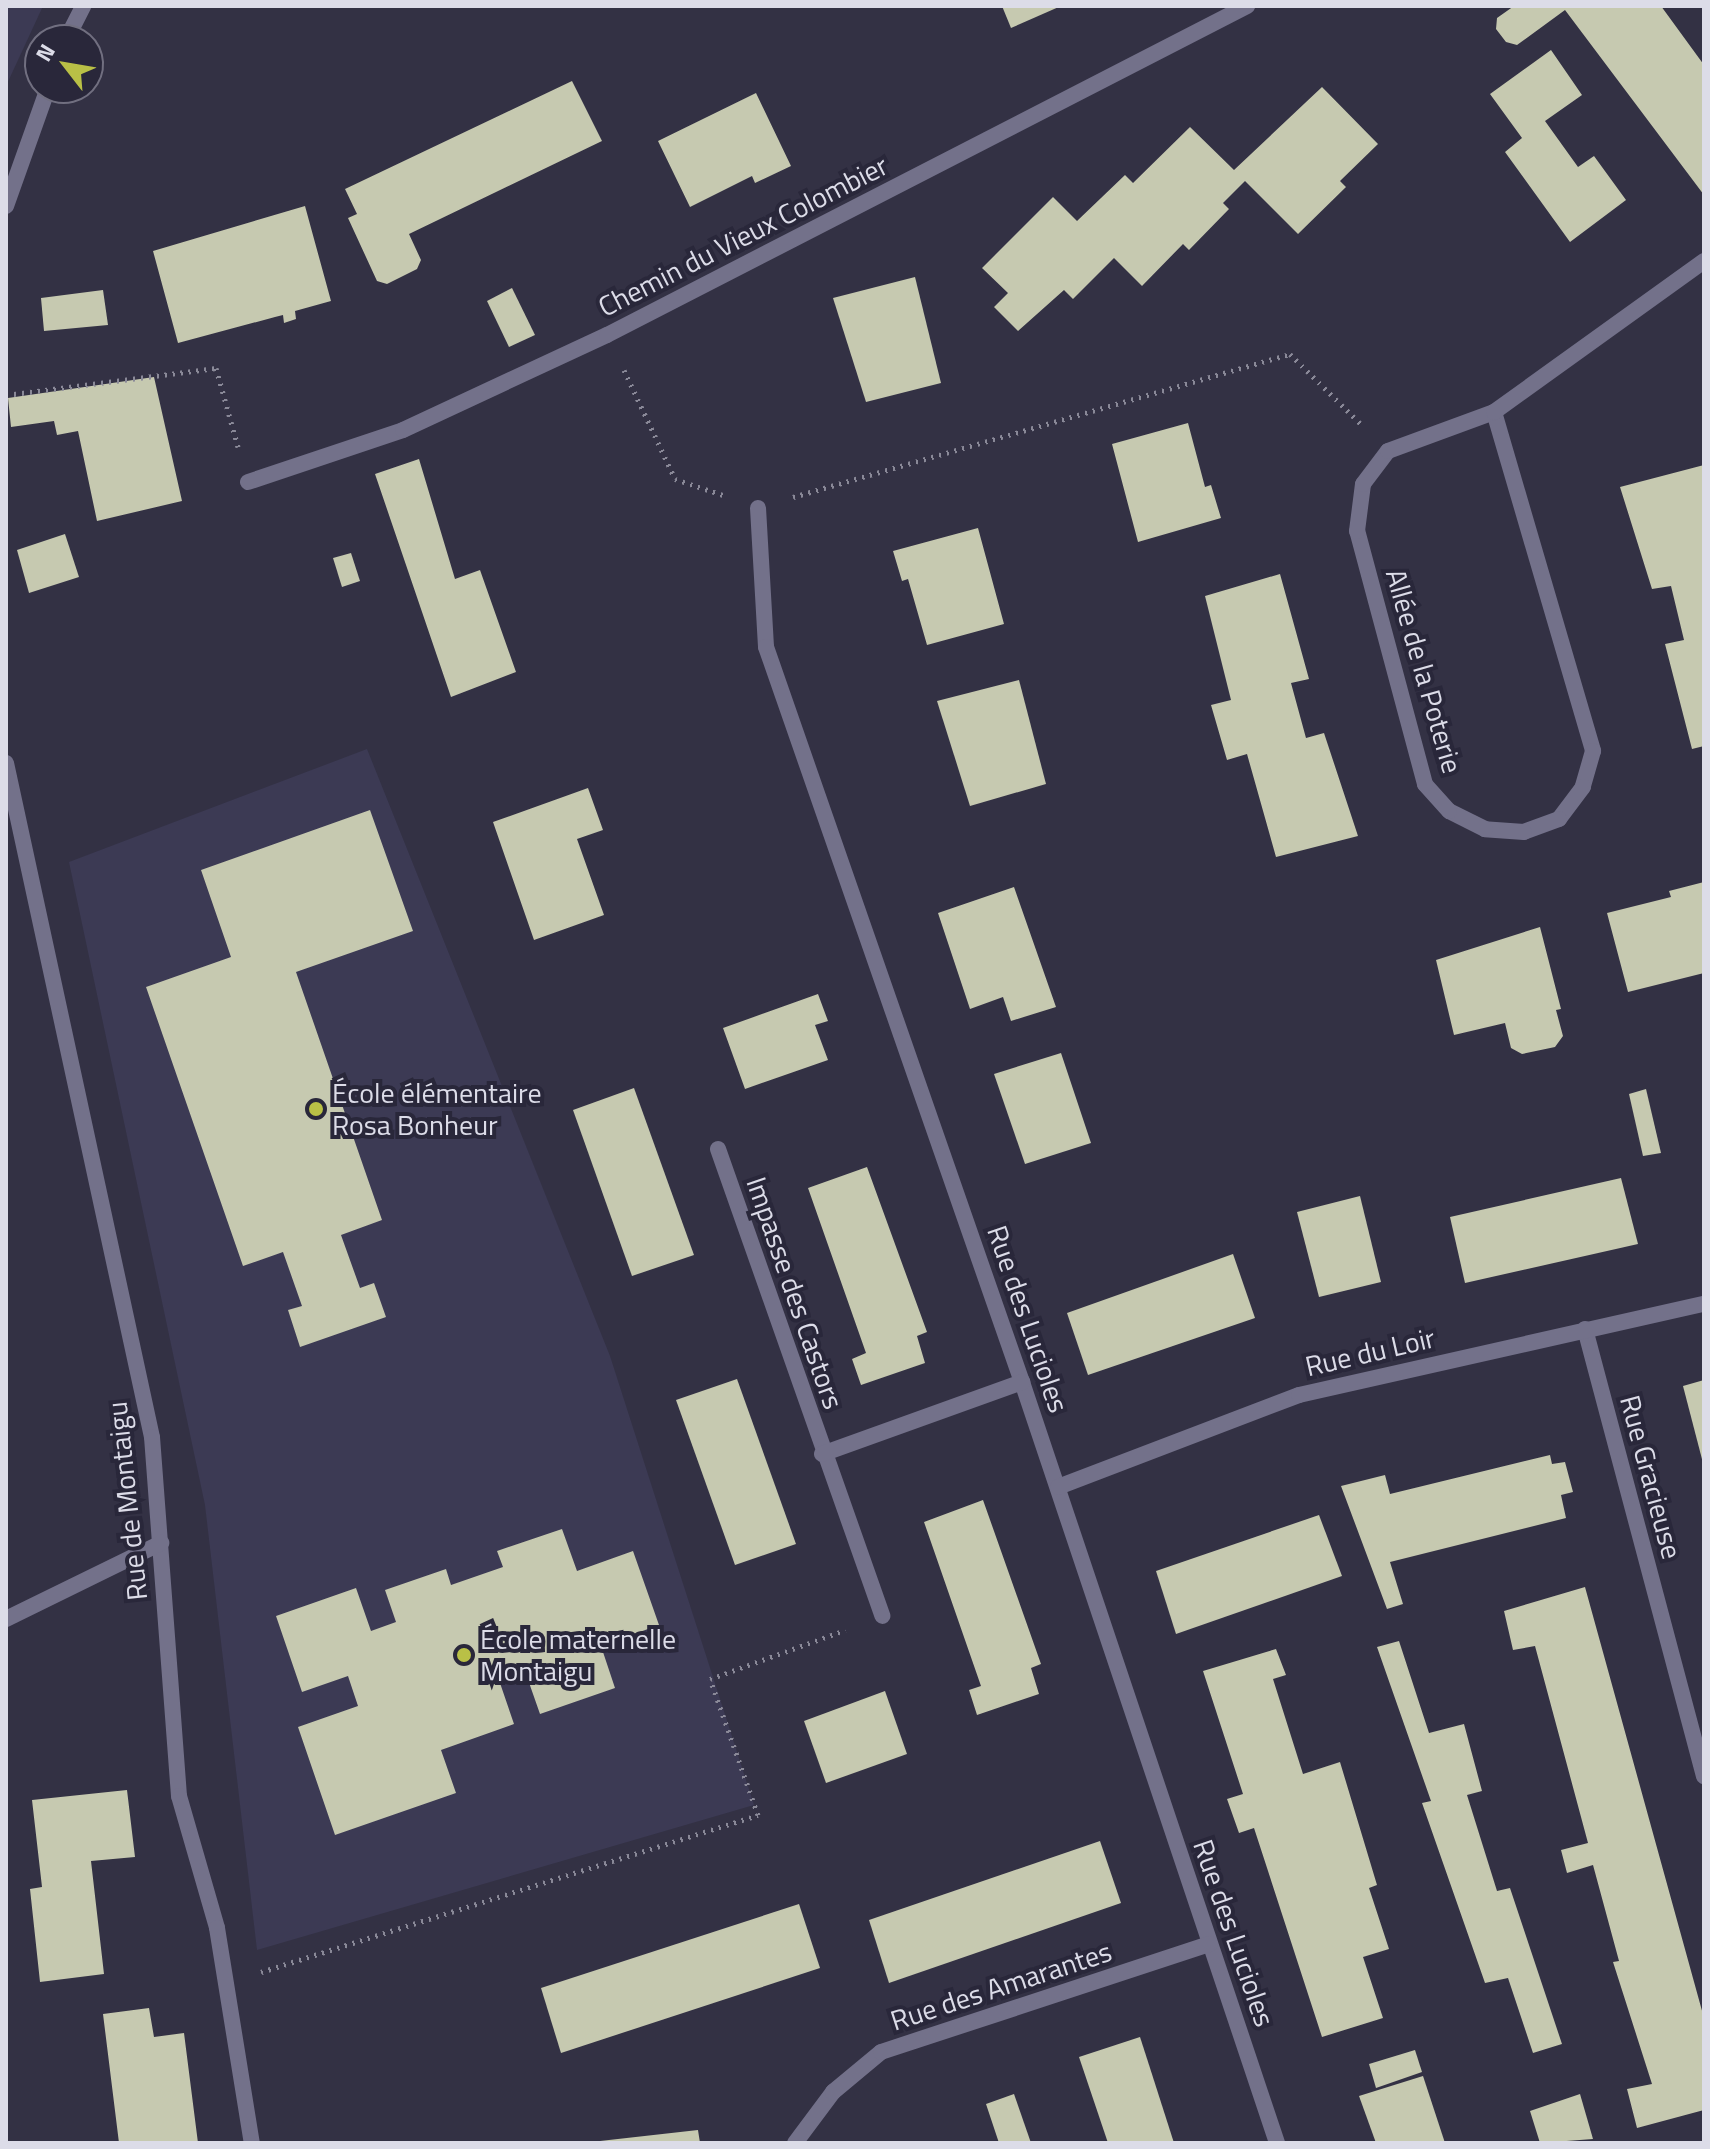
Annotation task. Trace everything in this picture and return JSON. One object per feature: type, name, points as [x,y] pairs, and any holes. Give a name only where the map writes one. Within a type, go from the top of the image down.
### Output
[{"type":"street","points":[[74,24],[83,6]]},
{"type":"street","name":"Chemin du Vieux Colombier","points":[[248,482],[403,430],[607,335],[1247,6]]},
{"type":"street","points":[[6,206],[42,104]]},
{"type":"street","points":[[1388,451],[1494,412],[1704,261]]},
{"type":"street","name":"Allée de la Poterie","points":[[1388,451],[1363,484],[1357,531],[1425,784],[1449,811],[1485,829],[1524,832],[1559,819],[1583,787],[1593,751],[1494,412]]},
{"type":"street","name":"Rue des Lucioles","points":[[758,508],[766,647],[1058,1487],[1277,2143]]},
{"type":"street","name":"Rue de Montaigu","points":[[6,763],[152,1437],[179,1796],[217,1928],[252,2143]]},
{"type":"street","name":"Impasse des Castors","points":[[718,1149],[822,1454],[882,1616]]},
{"type":"street","name":"Rue du Loir","points":[[1058,1487],[1299,1395],[1704,1304]]},
{"type":"street","name":"Rue Gracieuse","points":[[1585,1329],[1704,1776]]},
{"type":"street","name":"Impasse des Castors","points":[[822,1454],[1022,1382]]},
{"type":"street","points":[[6,1619],[161,1543]]},
{"type":"street","name":"Rue des Amarantes","points":[[795,2143],[833,2092],[881,2052],[1210,1944]]},
{"type":"path","points":[[607,335],[675,479],[758,508],[1290,354],[1388,451]]},
{"type":"path","points":[[6,395],[216,368],[248,482]]},
{"type":"path","points":[[226,1983],[758,1815],[710,1679],[882,1616]]},
{"type":"shaded area","points":[[6,6],[43,6],[35,24],[24,24],[24,47],[6,86]]},
{"type":"shaded area","points":[[367,749],[610,1356],[754,1805],[257,1950],[205,1505],[69,862]]},
{"type":"building","points":[[1002,6],[1061,6],[1011,28]]},
{"type":"building","points":[[1514,6],[1661,6],[1704,65],[1704,195],[1565,10],[1517,45],[1506,42],[1496,29],[1497,18]]},
{"type":"building","points":[[1551,50],[1582,95],[1545,121],[1578,167],[1594,156],[1626,200],[1570,242],[1505,152],[1522,138],[1490,94]]},
{"type":"building","points":[[572,81],[602,141],[409,234],[421,260],[417,269],[387,284],[377,281],[348,218],[357,214],[345,189]]},
{"type":"building","points":[[1322,87],[1378,144],[1340,181],[1346,187],[1298,234],[1245,181],[1223,203],[1229,209],[1189,250],[1183,244],[1142,286],[1114,258],[1073,299],[1064,290],[1018,331],[994,307],[1008,293],[982,268],[1053,197],[1077,221],[1125,175],[1133,183],[1190,127],[1234,170]]},
{"type":"building","points":[[756,93],[791,166],[755,183],[752,176],[690,207],[658,141]]},
{"type":"building","points":[[305,206],[331,301],[295,311],[296,319],[284,323],[283,315],[178,343],[153,251]]},
{"type":"building","points":[[915,277],[941,383],[866,402],[833,298]]},
{"type":"building","points":[[512,288],[535,335],[509,347],[487,301]]},
{"type":"building","points":[[103,290],[108,325],[44,331],[41,298]]},
{"type":"building","points":[[154,377],[182,501],[97,521],[78,431],[57,435],[54,421],[11,427],[8,398]]},
{"type":"building","points":[[1188,423],[1205,487],[1211,485],[1221,518],[1138,542],[1112,444]]},
{"type":"building","points":[[419,459],[455,579],[480,570],[516,672],[451,697],[375,474]]},
{"type":"building","points":[[1704,465],[1704,746],[1692,749],[1665,644],[1684,640],[1671,586],[1652,589],[1620,487]]},
{"type":"building","points":[[978,528],[1004,624],[927,645],[908,579],[902,581],[893,551]]},
{"type":"building","points":[[65,534],[79,577],[29,593],[17,550]]},
{"type":"building","points":[[351,553],[360,581],[342,587],[333,558]]},
{"type":"building","points":[[1280,574],[1309,679],[1291,683],[1306,738],[1324,733],[1358,836],[1276,857],[1247,754],[1227,760],[1211,705],[1231,700],[1205,596]]},
{"type":"building","points":[[1019,680],[1046,784],[970,806],[937,701]]},
{"type":"building","points":[[588,788],[603,830],[577,839],[604,915],[534,940],[493,822]]},
{"type":"building","points":[[370,810],[413,931],[296,972],[382,1220],[341,1235],[360,1288],[374,1283],[386,1317],[300,1347],[288,1310],[302,1306],[283,1252],[243,1266],[146,987],[231,957],[201,870]]},
{"type":"building","points":[[1704,882],[1704,973],[1628,992],[1607,913],[1671,897],[1669,891]]},
{"type":"building","points":[[1014,887],[1056,1007],[1011,1021],[1003,997],[970,1009],[938,913]]},
{"type":"building","points":[[1540,927],[1561,1009],[1556,1010],[1563,1036],[1555,1047],[1522,1054],[1511,1048],[1505,1023],[1454,1035],[1436,960]]},
{"type":"building","points":[[818,994],[828,1021],[815,1025],[828,1060],[745,1089],[723,1028]]},
{"type":"building","points":[[1061,1053],[1091,1143],[1025,1164],[994,1074]]},
{"type":"building","points":[[634,1088],[694,1255],[632,1276],[573,1110]]},
{"type":"building","points":[[1646,1089],[1661,1153],[1643,1156],[1629,1094]]},
{"type":"building","points":[[867,1167],[927,1332],[917,1336],[925,1363],[861,1385],[852,1359],[866,1353],[808,1188]]},
{"type":"building","points":[[1621,1178],[1638,1244],[1465,1283],[1450,1217]]},
{"type":"building","points":[[1360,1196],[1381,1282],[1319,1297],[1297,1212]]},
{"type":"building","points":[[1233,1254],[1255,1318],[1088,1375],[1067,1313]]},
{"type":"building","points":[[737,1379],[796,1544],[735,1565],[676,1400]]},
{"type":"building","points":[[1704,1380],[1704,1463],[1703,1463],[1683,1386]]},
{"type":"building","points":[[1550,1455],[1552,1464],[1565,1462],[1573,1492],[1561,1495],[1566,1518],[1390,1562],[1403,1604],[1387,1609],[1341,1486],[1385,1475],[1390,1494]]},
{"type":"building","points":[[983,1500],[1041,1664],[1031,1668],[1039,1694],[977,1715],[969,1690],[981,1686],[924,1522]]},
{"type":"building","points":[[1319,1515],[1342,1576],[1176,1634],[1156,1571]]},
{"type":"building","points":[[562,1529],[577,1571],[633,1551],[659,1625],[601,1646],[615,1688],[540,1714],[526,1674],[500,1683],[514,1724],[441,1750],[456,1793],[335,1835],[298,1727],[358,1706],[348,1676],[302,1692],[276,1616],[356,1588],[371,1631],[396,1622],[385,1590],[446,1569],[451,1585],[503,1567],[497,1551]]},
{"type":"building","points":[[1585,1587],[1704,2018],[1704,2110],[1637,2128],[1627,2089],[1652,2084],[1613,1962],[1619,1961],[1593,1865],[1567,1873],[1561,1850],[1588,1843],[1535,1646],[1513,1650],[1504,1611]]},
{"type":"building","points":[[1399,1641],[1429,1733],[1464,1724],[1482,1791],[1467,1795],[1497,1891],[1510,1888],[1562,2044],[1533,2053],[1508,1978],[1485,1983],[1422,1803],[1431,1801],[1377,1647]]},
{"type":"building","points":[[1276,1649],[1286,1675],[1273,1679],[1303,1774],[1340,1762],[1377,1885],[1369,1888],[1389,1949],[1363,1957],[1383,2018],[1322,2037],[1254,1828],[1239,1833],[1227,1799],[1243,1794],[1203,1671]]},
{"type":"building","points":[[885,1691],[907,1754],[826,1783],[804,1721]]},
{"type":"building","points":[[127,1790],[135,1857],[91,1861],[104,1974],[40,1982],[30,1889],[42,1887],[32,1800]]},
{"type":"building","points":[[1100,1841],[1121,1903],[889,1983],[869,1920]]},
{"type":"building","points":[[799,1904],[820,1968],[561,2053],[541,1988]]},
{"type":"building","points":[[149,2008],[154,2037],[184,2033],[198,2143],[119,2143],[103,2014]]},
{"type":"building","points":[[1140,2037],[1174,2143],[1108,2143],[1079,2057]]},
{"type":"building","points":[[1415,2050],[1422,2072],[1376,2088],[1369,2064]]},
{"type":"building","points":[[1423,2076],[1445,2143],[1376,2143],[1359,2096]]},
{"type":"building","points":[[1014,2094],[1031,2143],[999,2143],[986,2104]]},
{"type":"building","points":[[1580,2094],[1593,2139],[1540,2143],[1530,2111]]},
{"type":"building","points":[[698,2130],[700,2143],[600,2143],[600,2141]]},
{"type":"place","name":"École élémentaire Rosa Bonheur","points":[[316,1109]]},
{"type":"place","name":"École maternelle Montaigu","points":[[464,1655]]}]
